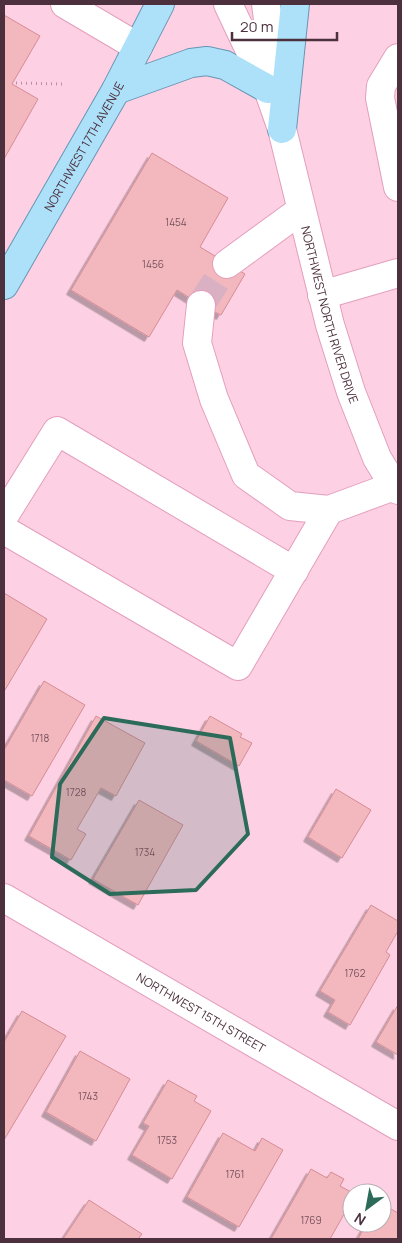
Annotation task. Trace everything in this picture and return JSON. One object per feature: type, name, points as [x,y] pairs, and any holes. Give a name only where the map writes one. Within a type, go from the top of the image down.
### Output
[{"type":"main road","name":"NORTHWEST 17TH AVENUE","points":[[5,281],[116,90],[160,4]]},
{"type":"main road","points":[[282,129],[295,4]]},
{"type":"main road","points":[[116,90],[192,63],[207,61],[225,65],[268,89]]},
{"type":"street","points":[[65,4],[138,47]]},
{"type":"street","name":"NORTHWEST NORTH RIVER DRIVE","points":[[228,4],[268,89],[282,129]]},
{"type":"street","name":"NORTHWEST NORTH RIVER DRIVE","points":[[266,4],[282,129],[330,325],[352,392],[377,458],[396,488]]},
{"type":"street","points":[[398,58],[381,86],[380,98],[398,187]]},
{"type":"street","points":[[227,264],[301,210]]},
{"type":"street","points":[[322,295],[398,273]]},
{"type":"street","points":[[201,305],[197,343],[214,399],[246,475],[290,506],[330,510],[396,488]]},
{"type":"street","points":[[4,516],[57,431],[294,571]]},
{"type":"street","points":[[4,530],[238,666],[330,510]]},
{"type":"street","name":"NORTHWEST 15TH STREET","points":[[4,898],[398,1126]]},
{"type":"path","points":[[16,83],[62,84]]},
{"type":"highlighted area","points":[[104,718],[230,738],[248,834],[196,890],[110,894],[52,857],[60,784]]},
{"type":"building","points":[[4,15],[40,36],[12,84],[38,99],[4,159]]},
{"type":"building","points":[[152,153],[228,198],[200,247],[245,274],[221,315],[177,290],[149,337],[71,290]]},
{"type":"building","points":[[4,593],[47,619],[5,690],[4,689]]},
{"type":"building","points":[[44,681],[85,705],[32,796],[4,780],[4,750]]},
{"type":"building","points":[[96,716],[145,743],[116,796],[101,788],[77,829],[86,834],[71,860],[29,836]]},
{"type":"building","points":[[210,716],[242,734],[240,737],[252,743],[239,766],[196,741]]},
{"type":"building","points":[[336,789],[371,810],[342,858],[308,837]]},
{"type":"building","points":[[139,800],[183,825],[138,905],[93,879]]},
{"type":"building","points":[[371,905],[398,921],[398,931],[386,952],[390,955],[350,1025],[328,1012],[335,1000],[320,991]]},
{"type":"building","points":[[398,1005],[398,1055],[376,1042]]},
{"type":"building","points":[[22,1011],[66,1036],[4,1140],[4,1042]]},
{"type":"building","points":[[80,1051],[130,1079],[96,1141],[46,1112]]},
{"type":"building","points":[[168,1080],[197,1096],[194,1101],[211,1111],[172,1179],[132,1155],[149,1126],[143,1123]]},
{"type":"building","points":[[223,1133],[255,1151],[262,1138],[283,1150],[239,1227],[187,1197]]},
{"type":"building","points":[[311,1169],[327,1178],[331,1172],[344,1179],[340,1186],[342,1187],[342,1218],[330,1239],[271,1239]]},
{"type":"building","points":[[89,1200],[142,1234],[138,1239],[63,1239]]},
{"type":"building","points":[[392,1210],[398,1213],[398,1239],[358,1239],[361,1233],[392,1233]]},
{"type":"tunnel","points":[[201,305],[227,264]]}]
